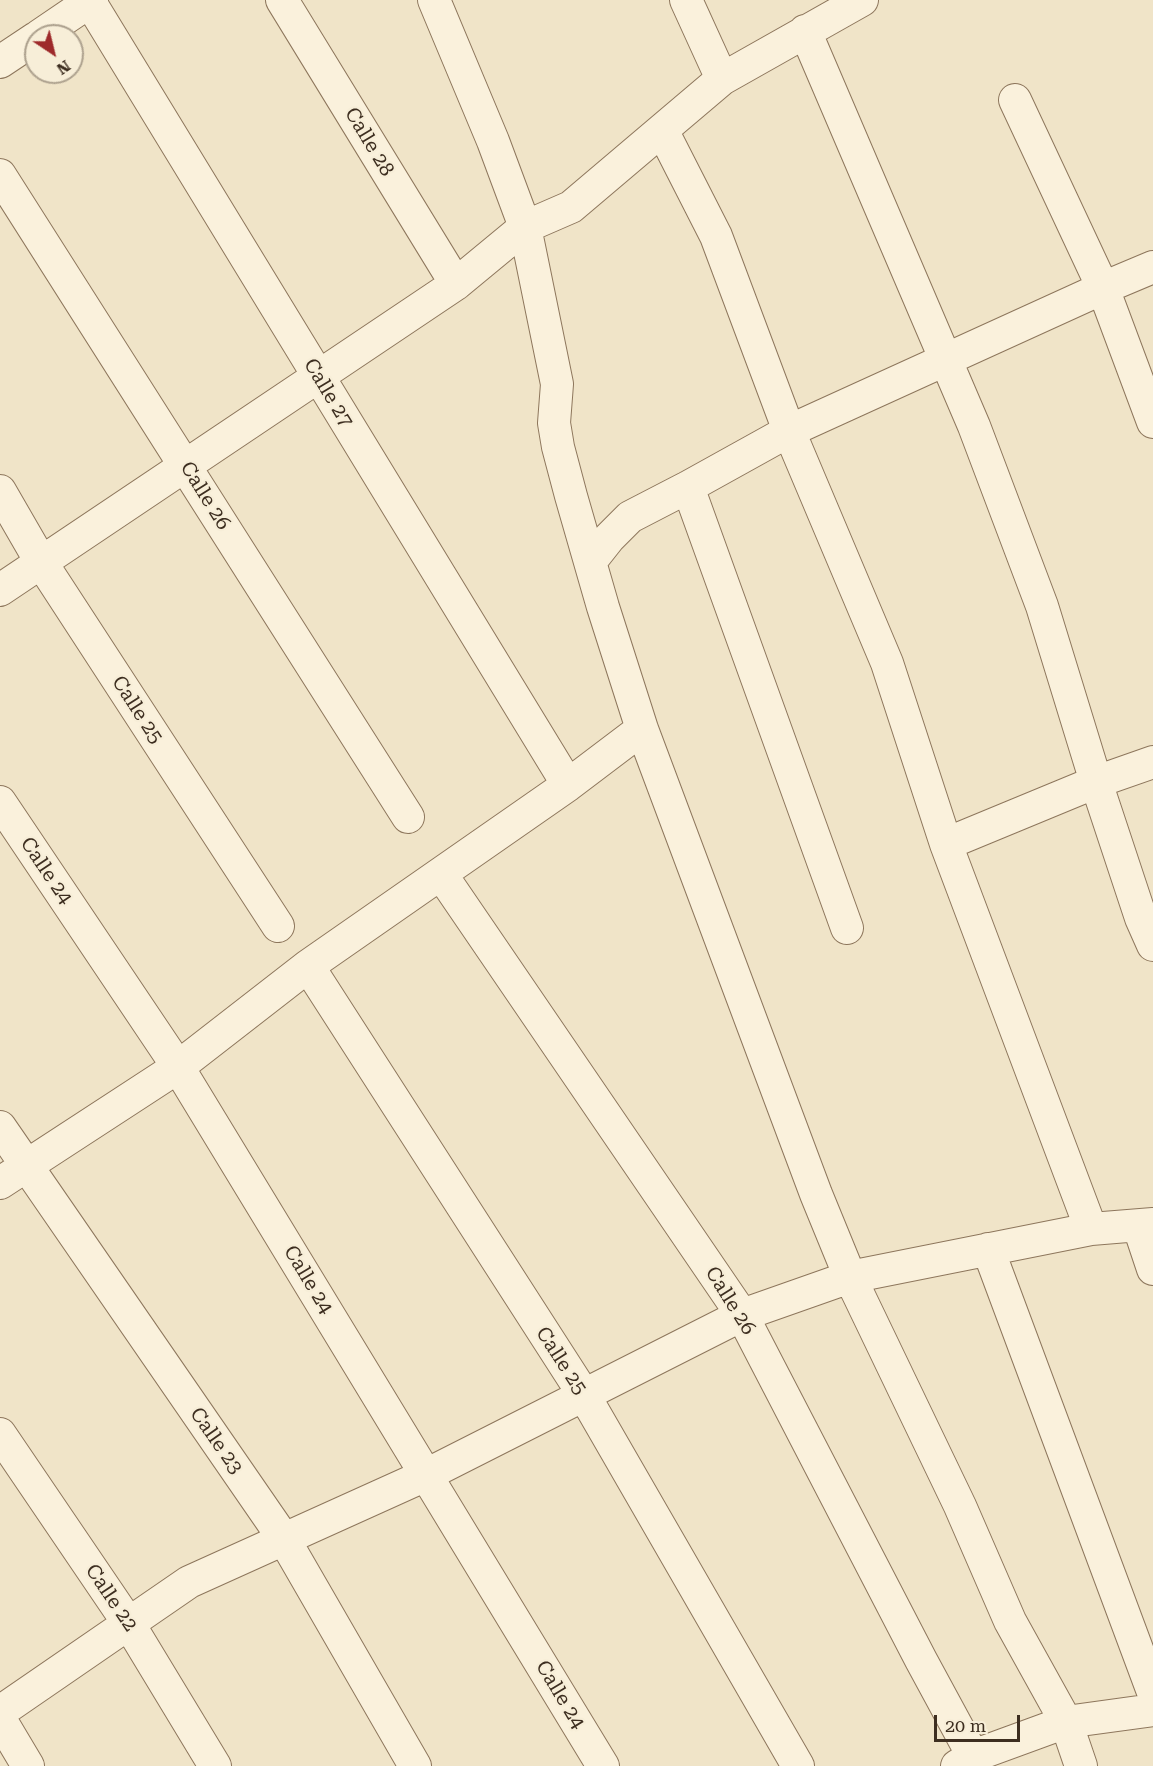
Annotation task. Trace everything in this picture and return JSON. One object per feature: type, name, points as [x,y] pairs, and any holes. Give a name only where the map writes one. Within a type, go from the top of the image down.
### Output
[{"type":"street","name":"Calle 28","points":[[282,0],[456,284]]},
{"type":"street","points":[[434,0],[493,141],[525,227],[557,384],[555,431],[590,562],[642,729],[816,1194],[850,1277],[960,1506],[1010,1621],[1066,1722],[1081,1766]]},
{"type":"street","points":[[686,0],[722,79]]},
{"type":"street","points":[[57,24],[91,1]]},
{"type":"street","name":"Calle 27","points":[[91,1],[568,784]]},
{"type":"street","points":[[0,591],[456,284],[525,227],[571,207],[722,79],[860,1]]},
{"type":"street","points":[[805,31],[974,426],[1042,606],[1096,782],[1141,918],[1153,945]]},
{"type":"street","points":[[0,62],[24,46]]},
{"type":"street","points":[[1015,100],[1103,288],[1153,422]]},
{"type":"street","points":[[662,130],[716,236],[789,430],[887,663],[946,844],[1091,1229]]},
{"type":"street","name":"Calle 26","points":[[0,176],[408,818]]},
{"type":"street","points":[[590,562],[630,517],[789,430],[1153,267]]},
{"type":"street","points":[[688,487],[847,928]]},
{"type":"street","name":"Calle 25","points":[[0,490],[41,562],[278,927]]},
{"type":"street","points":[[13,1174],[178,1067],[308,966],[568,784],[642,729]]},
{"type":"street","points":[[946,844],[1096,782],[1153,762]]},
{"type":"street","name":"Calle 24","points":[[0,802],[178,1067],[603,1766]]},
{"type":"street","name":"Calle 26","points":[[441,874],[742,1315],[916,1650],[965,1761]]},
{"type":"street","name":"Calle 25","points":[[308,966],[584,1395],[798,1766]]},
{"type":"street","name":"Calle 23","points":[[0,1127],[13,1174],[284,1539],[415,1766]]},
{"type":"street","points":[[0,1712],[189,1582],[426,1475],[742,1315],[850,1277],[1091,1229],[1146,1226],[1153,1269]]},
{"type":"street","points":[[987,1249],[1153,1692]]},
{"type":"street","name":"Calle 22","points":[[0,1434],[129,1624],[215,1766]]},
{"type":"street","points":[[965,1761],[1066,1722],[1153,1710]]},
{"type":"street","points":[[0,1719],[28,1766]]}]
